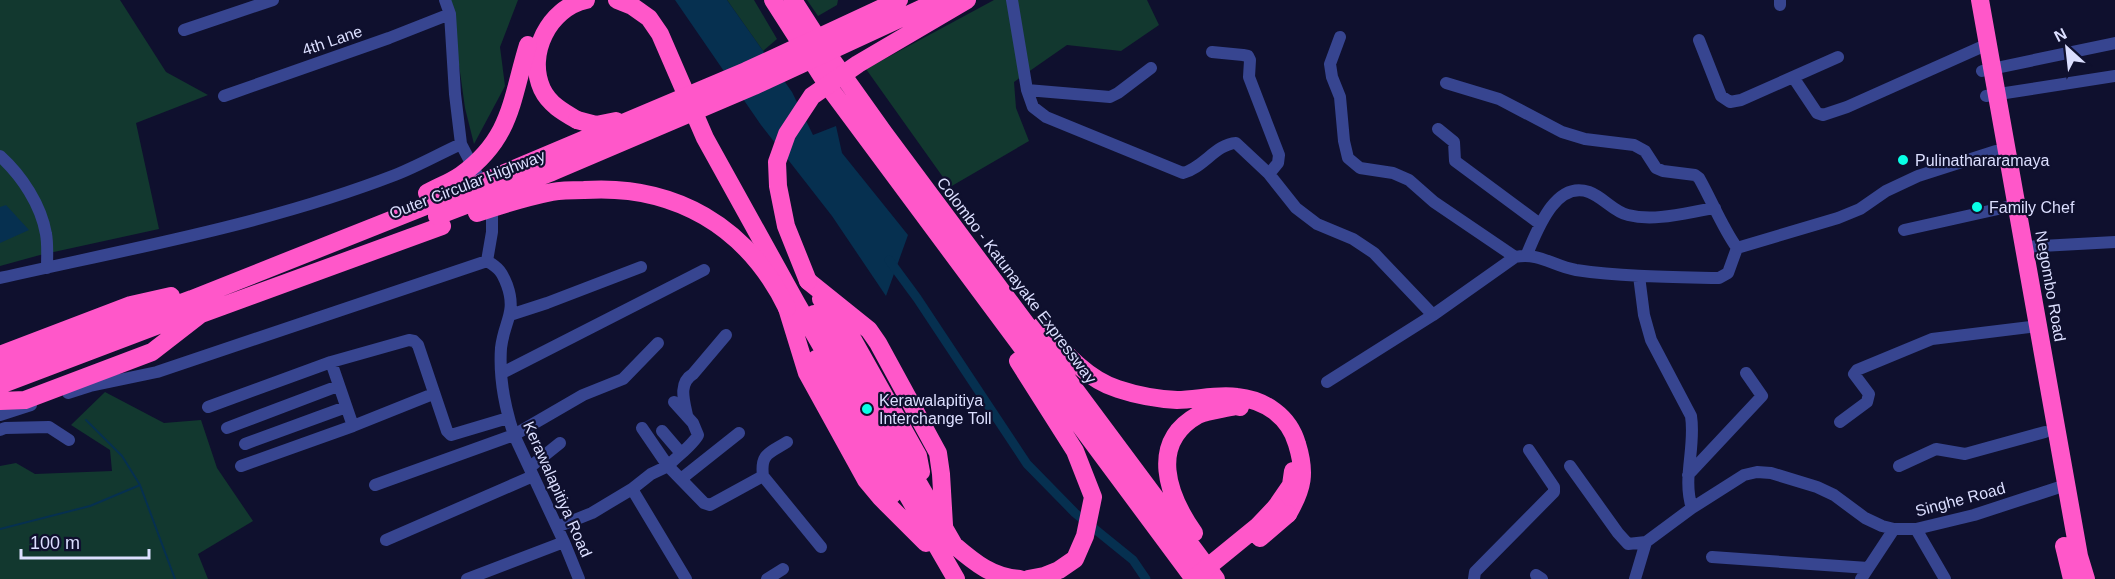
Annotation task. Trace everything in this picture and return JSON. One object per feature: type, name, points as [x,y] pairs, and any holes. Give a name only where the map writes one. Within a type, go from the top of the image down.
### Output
[{"type":"highway","points":[[435,210],[459,176],[489,151],[498,137],[513,103],[528,45],[539,22],[555,4],[563,0]]},
{"type":"highway","points":[[586,0],[577,2],[560,13],[548,27],[538,46],[537,70],[543,90],[557,108],[577,120],[596,125],[617,121],[746,71]]},
{"type":"highway","points":[[617,0],[632,6],[649,18],[660,34],[705,138],[798,308],[956,579]]},
{"type":"highway","points":[[636,0],[656,15],[668,33],[820,355],[869,444],[933,549],[948,579]]},
{"type":"highway","points":[[772,0],[828,86],[1193,579],[1258,526],[1282,510],[1299,494],[1303,462],[1294,434],[1284,418],[1269,406],[1236,396],[1176,400],[1149,397],[1118,389],[1097,380],[1073,362],[926,190]]},
{"type":"highway","name":"Colombo - Katunayake Expressway","points":[[793,0],[833,61],[926,190],[1216,579]]},
{"type":"highway","name":"Outer Circular Highway","points":[[0,385],[192,310],[435,210],[746,71],[898,0]]},
{"type":"highway","name":"Outer Circular Highway","points":[[435,210],[552,172],[754,86],[940,0]]},
{"type":"highway","points":[[967,0],[858,64],[812,96],[787,134],[777,162],[778,186],[786,226],[817,300],[839,332],[954,545],[990,573],[1020,579]]},
{"type":"highway","name":"Negombo Road","points":[[1968,0],[1983,46],[2025,247],[2045,432],[2086,579]]},
{"type":"highway","name":"Negombo Road","points":[[1980,0],[1983,46]]},
{"type":"highway","name":"Negombo Road","points":[[1992,95],[1996,151],[2032,326],[2060,487],[2067,559],[2072,579]]},
{"type":"highway","points":[[0,355],[131,305],[191,292],[234,277],[347,231],[435,210],[497,206],[554,191],[612,188],[658,196],[700,213],[744,246],[777,287],[842,351],[930,501]]},
{"type":"highway","points":[[936,233],[1076,451],[1093,497],[1085,536],[1075,559],[1059,570],[1028,579]]},
{"type":"highway","points":[[808,281],[865,335],[925,439],[935,469],[930,501]]},
{"type":"highway","points":[[808,281],[853,340],[886,398],[918,456],[930,501]]},
{"type":"highway","points":[[0,363],[169,302],[192,310]]},
{"type":"highway","points":[[798,308],[795,322],[812,371],[871,474],[897,509],[906,514],[921,530]]},
{"type":"highway","points":[[798,308],[807,373],[866,480],[880,498],[933,549]]},
{"type":"highway","points":[[798,308],[964,579]]},
{"type":"highway","points":[[0,378],[192,310]]},
{"type":"highway","points":[[0,393],[17,394],[141,350],[192,310]]},
{"type":"highway","points":[[0,401],[25,400],[152,352],[192,310]]},
{"type":"highway","name":"Outer Circular Highway","points":[[0,370],[192,310]]},
{"type":"highway","points":[[834,317],[859,337],[917,436],[925,452],[930,501]]},
{"type":"highway","points":[[1206,579],[1269,532],[1282,510],[1291,485],[1294,462],[1287,437],[1278,424],[1264,413],[1235,406],[1199,414],[1176,433],[1168,452],[1168,477],[1173,498],[1185,520],[1226,579]]},
{"type":"street","points":[[184,30],[273,0]]},
{"type":"street","points":[[0,415],[90,386],[157,372],[487,261],[492,232],[492,214],[486,192],[461,144],[450,15],[445,0]]},
{"type":"street","points":[[1012,0],[1027,90],[1033,107],[1046,117],[1183,173],[1194,170],[1228,143],[1236,143],[1269,174],[1296,208],[1317,224],[1353,238],[1374,253],[1433,315]]},
{"type":"street","name":"4th Lane","points":[[224,96],[450,15]]},
{"type":"street","points":[[1340,38],[1330,64],[1340,97],[1348,158],[1360,168],[1393,173],[1408,180],[1434,202],[1515,257]]},
{"type":"street","points":[[1699,40],[1721,96],[1730,102],[1741,100],[1838,57]]},
{"type":"street","points":[[1988,70],[2115,43]]},
{"type":"street","points":[[1793,77],[1817,112],[1823,115],[1847,107],[1983,46]]},
{"type":"street","points":[[1212,52],[1248,56],[1250,60],[1248,77],[1280,155],[1278,163],[1269,174]]},
{"type":"street","points":[[1027,90],[1114,96],[1151,68]]},
{"type":"street","points":[[1992,95],[2115,76]]},
{"type":"street","points":[[1446,83],[1498,99],[1562,132],[1585,139],[1634,145],[1645,151],[1656,168],[1663,171],[1695,175],[1699,178],[1737,248]]},
{"type":"street","points":[[1438,129],[1454,142],[1455,161],[1540,224]]},
{"type":"street","points":[[0,278],[170,242],[339,195],[398,174],[461,144]]},
{"type":"street","points":[[1737,248],[1838,218],[1918,176],[1996,151]]},
{"type":"street","points":[[0,156],[13,168],[33,199],[46,234],[47,268]]},
{"type":"street","points":[[1527,254],[1550,208],[1563,195],[1575,190],[1589,192],[1627,215],[1650,217],[1715,208]]},
{"type":"street","points":[[1904,230],[2007,207]]},
{"type":"street","points":[[2025,247],[2115,242]]},
{"type":"street","points":[[1327,382],[1433,315],[1515,257],[1527,254],[1574,269],[1639,276],[1719,278],[1728,273],[1737,248]]},
{"type":"street","name":"Kerawalapitiya Road","points":[[487,261],[500,269],[512,300],[501,348],[502,384],[508,418],[579,579]]},
{"type":"street","points":[[510,315],[641,267]]},
{"type":"street","points":[[502,373],[704,270]]},
{"type":"street","points":[[1639,276],[1644,315],[1651,340],[1691,416],[1693,427],[1688,475],[1689,499],[1692,508]]},
{"type":"street","points":[[1840,422],[1867,402],[1869,394],[1854,374],[1857,370],[1932,339],[2032,326]]},
{"type":"street","points":[[687,417],[682,392],[687,378],[726,335]]},
{"type":"street","points":[[208,407],[331,362],[409,340],[418,345],[433,394],[447,431],[451,435],[508,418]]},
{"type":"street","points":[[375,485],[514,435],[583,395],[622,379],[658,343]]},
{"type":"street","points":[[331,362],[353,426]]},
{"type":"street","points":[[1688,475],[1762,396],[1746,373]]},
{"type":"street","points":[[227,428],[338,386]]},
{"type":"street","points":[[241,466],[353,426],[433,394]]},
{"type":"street","points":[[557,527],[592,513],[632,489],[651,474],[668,466],[680,452],[696,440],[698,435],[693,423],[674,402]]},
{"type":"street","points":[[245,444],[346,407]]},
{"type":"street","points":[[0,430],[49,427],[69,440]]},
{"type":"street","points":[[642,428],[668,466],[704,503],[710,505],[763,476]]},
{"type":"street","points":[[662,431],[680,452]]},
{"type":"street","points":[[1899,466],[1936,449],[1965,454],[2045,432]]},
{"type":"street","points":[[681,479],[739,433]]},
{"type":"street","points":[[787,442],[763,458],[761,463],[763,476],[821,547]]},
{"type":"street","points":[[386,540],[531,471],[561,443]]},
{"type":"street","points":[[1474,579],[1475,572],[1554,492],[1554,487],[1529,450]]},
{"type":"street","points":[[1569,466],[1628,544],[1646,542],[1635,579]]},
{"type":"street","name":"Singhe Road","points":[[1646,542],[1692,508],[1744,476],[1757,472],[1771,472],[1817,487],[1834,495],[1865,518],[1894,529],[1916,529],[1974,515],[2060,487]]},
{"type":"street","points":[[632,489],[686,579]]},
{"type":"street","points":[[1712,557],[1864,574],[1894,529]]},
{"type":"street","points":[[1916,529],[1945,579]]},
{"type":"street","points":[[467,579],[564,542]]},
{"type":"street","points":[[766,579],[783,569]]},
{"type":"green space","points":[[0,0],[120,0],[166,72],[208,95],[136,123],[159,229],[0,266]]},
{"type":"green space","points":[[450,0],[518,0],[500,47],[505,86],[474,144],[465,108]]},
{"type":"green space","points":[[727,0],[754,0],[777,39],[763,51]]},
{"type":"green space","points":[[807,0],[838,0],[837,5],[818,16]]},
{"type":"green space","points":[[994,0],[1147,0],[1159,25],[1121,51],[1067,45],[1014,82],[1016,108],[1029,141],[950,187],[866,69]]},
{"type":"green space","points":[[105,392],[164,423],[201,420],[217,468],[253,521],[198,554],[208,579],[0,579],[0,466],[16,463],[35,474],[112,471],[110,450],[71,425]]},
{"type":"water","points":[[675,0],[727,0],[792,92],[813,135],[836,126],[842,153],[908,235],[886,296],[832,216],[761,125]]},
{"type":"water","points":[[6,205],[29,230],[0,243],[0,207]]},
{"type":"waterway","points":[[889,260],[917,298],[1027,464],[1075,513],[1133,560],[1146,579]]},
{"type":"waterway","points":[[86,420],[122,456],[140,485],[175,579]]},
{"type":"waterway","points":[[0,529],[90,506],[140,485]]},
{"type":"place","name":"Pulinathararamaya","points":[[1903,160]]},
{"type":"place","name":"Family Chef","points":[[1977,207]]},
{"type":"place","name":"Kerawalapitiya Interchange Toll","points":[[867,409]]}]
